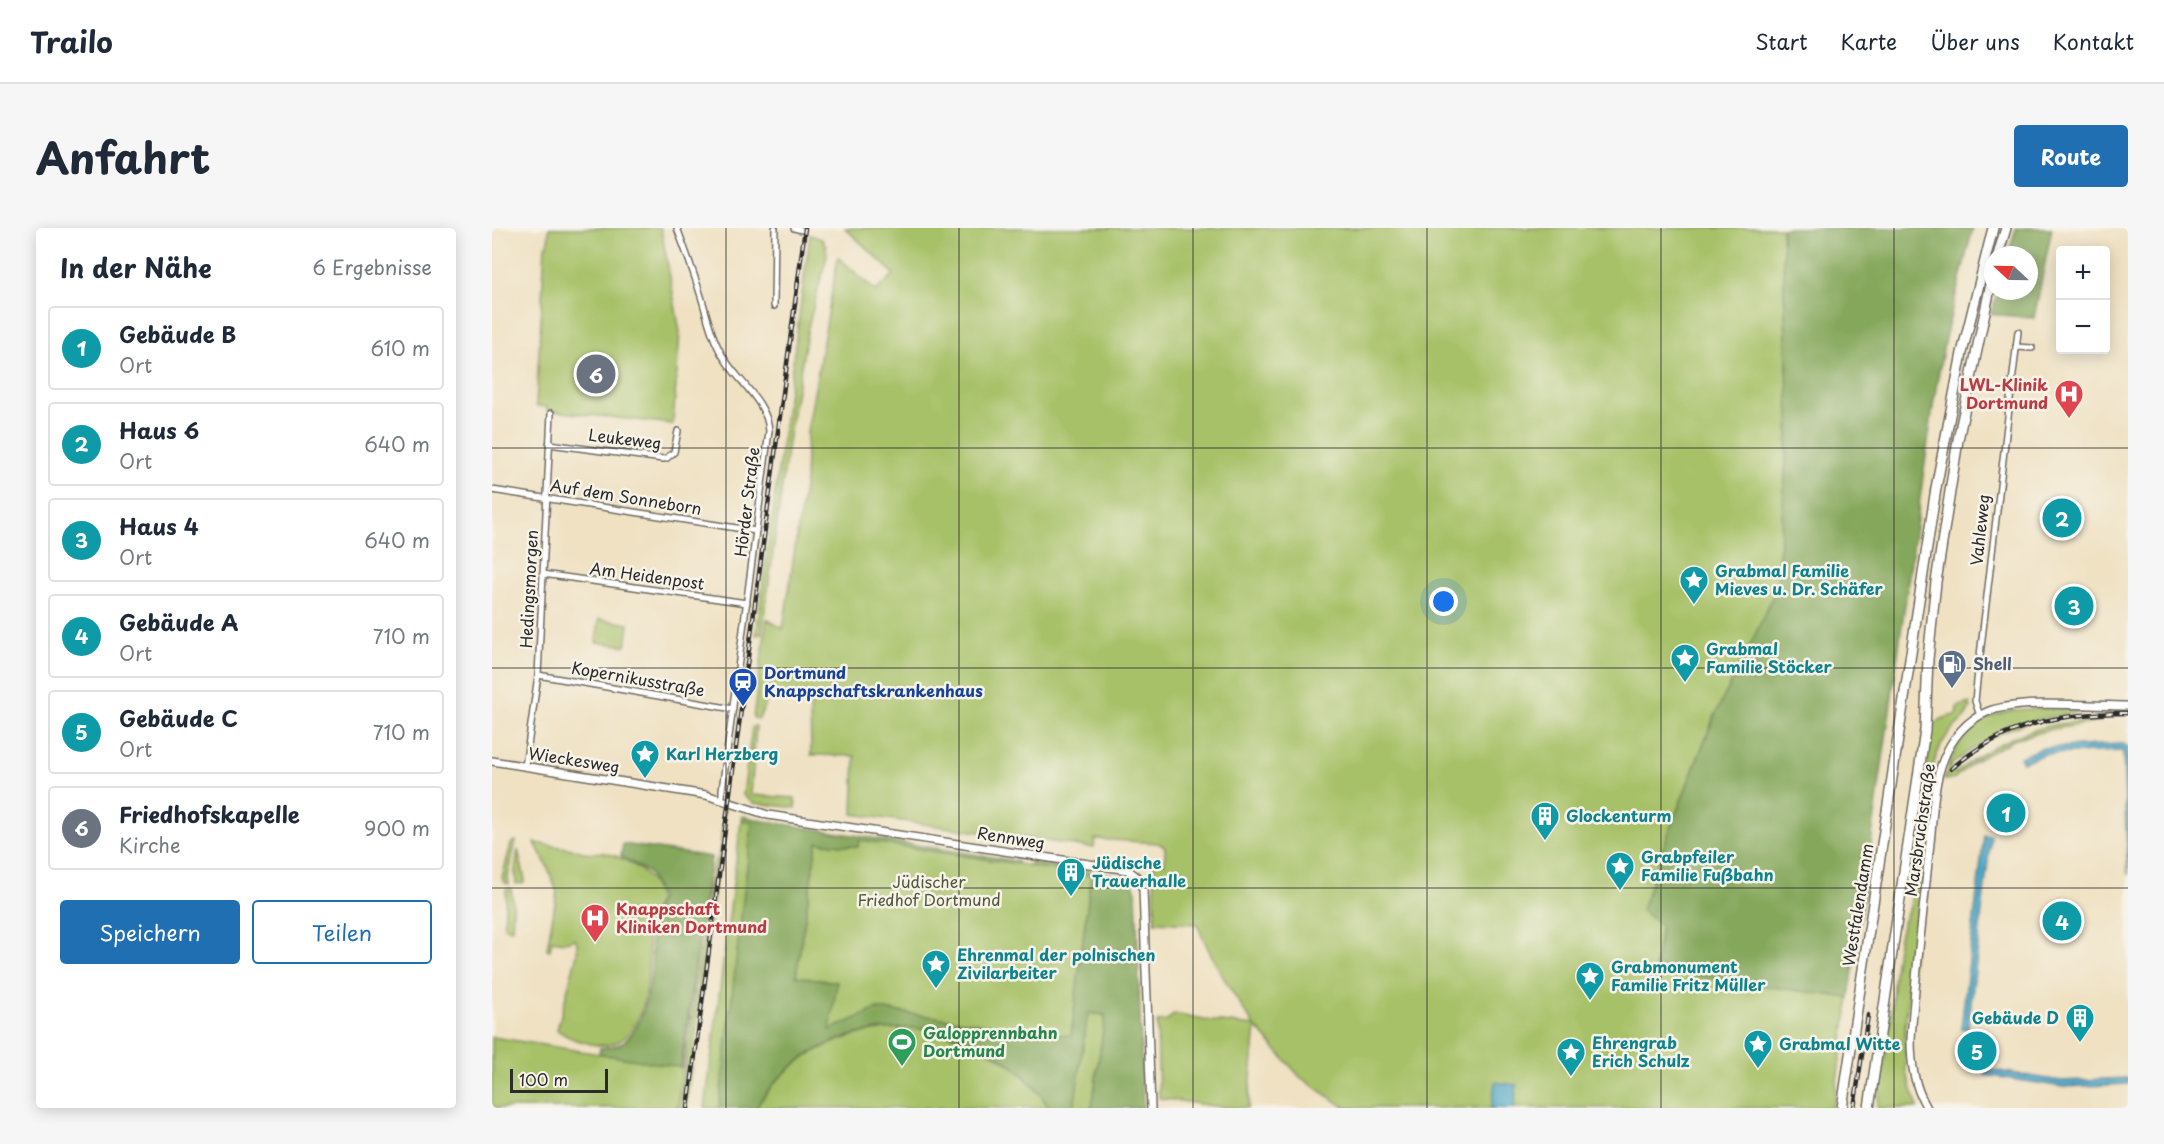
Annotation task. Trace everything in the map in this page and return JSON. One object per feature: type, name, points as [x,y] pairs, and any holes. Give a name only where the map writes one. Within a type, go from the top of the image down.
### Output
[{"type":"highway","name":"Westfalendamm","points":[[1842,1108],[1936,488],[1962,352],[1993,228]]},
{"type":"highway","points":[[2001,246],[2006,228]]},
{"type":"highway","points":[[1869,1108],[1926,722],[1928,659],[1937,572],[1958,440],[1988,300]]},
{"type":"street","name":"Hörder Straße","points":[[677,228],[718,347],[764,411],[769,423],[722,800]]},
{"type":"street","points":[[774,306],[776,228]]},
{"type":"street","points":[[794,228],[802,230]]},
{"type":"street","name":"Vahleweg","points":[[1980,716],[1976,689],[2018,332]]},
{"type":"street","points":[[2016,347],[2032,348]]},
{"type":"street","name":"Hedingsmorgen","points":[[525,767],[538,675],[551,412]]},
{"type":"street","name":"Leukeweg","points":[[549,444],[663,459],[675,452],[678,431]]},
{"type":"street","name":"Auf dem Sonneborn","points":[[492,490],[756,531]]},
{"type":"street","name":"Am Heidenpost","points":[[543,574],[747,603]]},
{"type":"street","name":"Kopernikusstraße","points":[[538,675],[733,709]]},
{"type":"street","name":"Marsbruchstraße","points":[[1927,1108],[1919,1094],[1913,1075],[1911,1039],[1937,782],[1950,746],[1965,727],[1980,716],[1997,709],[2020,706],[2128,706]]},
{"type":"street","name":"Wieckesweg","points":[[492,761],[688,792],[722,800]]},
{"type":"street","name":"Rennweg","points":[[722,800],[768,814],[1123,869],[1133,873],[1143,889],[1151,1108]]},
{"type":"green space","points":[[549,228],[661,228],[680,332],[673,424],[547,411],[547,407],[536,406],[545,246],[548,244]]},
{"type":"green space","points":[[845,228],[1782,228],[1789,420],[1777,587],[1714,717],[1670,829],[1642,910],[1661,926],[1655,970],[1849,998],[1833,1108],[1346,1108],[1300,1077],[1256,1027],[1248,1108],[1228,1108],[1159,1098],[1157,1022],[1167,1021],[1174,1014],[1255,1026],[1223,977],[1197,924],[1155,922],[1154,862],[1165,863],[1165,847],[1158,843],[1095,839],[1094,848],[853,814],[855,756],[811,755],[810,698],[774,694],[773,697],[768,697],[759,719],[753,718],[767,619],[783,629],[805,480],[807,433],[838,257],[876,291],[894,274]]},
{"type":"green space","points":[[1782,228],[1973,228],[1945,338],[1934,400],[1849,998],[1655,970],[1661,926],[1642,910],[1670,829],[1714,717],[1777,587],[1789,420]]},
{"type":"green space","points":[[2016,228],[2052,228],[2038,298],[2038,246],[2011,246]]},
{"type":"green space","points":[[810,235],[822,239],[826,246],[827,256],[808,327],[789,435],[762,633],[756,635]]},
{"type":"green space","points":[[1995,300],[2038,300],[2034,318],[1991,314]]},
{"type":"green space","points":[[599,619],[629,624],[626,646],[596,642]]},
{"type":"green space","points":[[1970,703],[1971,709],[1948,734],[1938,751],[1930,783],[1905,1028],[1906,1072],[1918,1108],[1877,1108],[1890,1025],[1897,949],[1904,920],[1910,908],[1932,729],[1940,720],[1958,714],[1957,707]]},
{"type":"green space","points":[[2027,709],[2128,709],[2128,711],[2055,716],[2012,728],[1971,750],[1950,766],[1956,773],[1988,750],[2043,727],[2101,722],[2052,729],[2013,740],[1975,761],[1953,779],[1944,780],[1955,751],[1972,729],[1996,715]]},
{"type":"green space","points":[[754,726],[756,726],[751,795],[795,798],[796,808],[753,803],[743,795]]},
{"type":"green space","points":[[725,807],[686,1108],[679,1108],[713,869],[718,859]]},
{"type":"green space","points":[[742,816],[1017,861],[1017,864],[859,840],[858,847],[817,842],[796,976],[837,982],[830,1030],[877,1009],[1071,1036],[1091,876],[1029,866],[1030,862],[1122,876],[1133,884],[1136,891],[1143,1108],[1092,1108],[1105,1015],[1088,1013],[1074,1108],[1049,1108],[1021,1073],[985,1048],[945,1033],[902,1028],[860,1033],[820,1048],[784,1073],[756,1108],[719,1108],[752,823],[741,821]]},
{"type":"green space","points":[[741,821],[753,823],[719,1108],[705,1108]]},
{"type":"green space","name":"Jüdischer Friedhof Dortmund","points":[[859,840],[1091,875],[1071,1036],[877,1009],[830,1031],[796,976],[817,842],[858,847]]},
{"type":"green space","points":[[516,841],[508,877],[509,884],[505,883],[502,878],[511,844]]},
{"type":"green space","points":[[535,843],[590,854],[604,853],[620,858],[635,866],[648,877],[659,900],[646,923],[649,959],[644,1003],[637,1022],[626,1036],[611,1044],[582,1042],[557,1030],[577,954],[577,943],[575,939],[565,942],[552,940],[550,950],[547,949],[557,892]]},
{"type":"green space","points":[[623,844],[711,857],[681,1067],[599,1054],[600,1048],[618,1045],[628,1037],[637,1026],[643,1012],[650,981],[652,950],[649,921],[661,899],[649,873],[621,856]]},
{"type":"green space","points":[[518,850],[525,880],[523,883],[516,884],[515,870]]},
{"type":"green space","points":[[711,857],[677,1108],[492,1108],[492,1037],[681,1067]]},
{"type":"green space","points":[[506,889],[511,889],[512,894],[512,929],[504,927]]},
{"type":"green space","name":"Galopprennbahn Dortmund","points":[[1087,1013],[1105,1015],[1092,1108],[1074,1108]]},
{"type":"green space","name":"Galopprennbahn Dortmund","points":[[909,1027],[950,1035],[989,1051],[1007,1062],[1023,1076],[1049,1108],[756,1108],[785,1073],[822,1048],[864,1033]]},
{"type":"water","points":[[2123,744],[2128,747],[2128,875],[2123,751],[2044,754],[2023,762],[2020,757],[2042,748]]},
{"type":"water","points":[[1984,835],[1991,836],[1968,1029],[1961,1028]]},
{"type":"water","points":[[1986,1069],[2061,1081],[2128,1078],[2128,1084],[2063,1087],[1985,1075]]},
{"type":"water","points":[[1495,1082],[1517,1085],[1514,1108],[1491,1108]]},
{"type":"railway","points":[[688,1108],[805,228]]},
{"type":"railway","points":[[1951,769],[1971,753],[1992,741],[2034,724],[2079,715],[2128,713]]},
{"type":"railway","points":[[1854,1108],[1868,1015]]},
{"type":"place","name":"Friedhofskapelle","points":[[596,374]]},
{"type":"place","name":"LWL-Klinik Dortmund","points":[[2069,420]]},
{"type":"place","name":"Haus 6","points":[[2062,518]]},
{"type":"place","name":"Grabmal Familie Mieves u. Dr. Schäfer","points":[[1694,606]]},
{"type":"place","name":"Haus 4","points":[[2074,606]]},
{"type":"place","name":"Grabmal Familie Stöcker","points":[[1685,684]]},
{"type":"place","name":"Shell","points":[[1952,690]]},
{"type":"place","name":"Dortmund Knappschaftskrankenhaus","points":[[743,708]]},
{"type":"place","name":"Karl Herzberg","points":[[645,780]]},
{"type":"place","name":"Gebäude B","points":[[2006,813]]},
{"type":"place","name":"Glockenturm","points":[[1545,842]]},
{"type":"place","name":"Grabpfeiler Familie Fußbahn","points":[[1620,892]]},
{"type":"place","name":"Jüdische Trauerhalle","points":[[1071,898]]},
{"type":"place","name":"Gebäude A","points":[[2062,921]]},
{"type":"place","name":"Knappschaft Kliniken Dortmund","points":[[595,944]]},
{"type":"place","name":"Ehrenmal der polnischen Zivilarbeiter","points":[[936,990]]},
{"type":"place","name":"Grabmonument Familie Fritz Müller","points":[[1590,1002]]},
{"type":"place","name":"Gebäude D","points":[[2080,1044]]},
{"type":"place","name":"Gebäude C","points":[[1977,1051]]},
{"type":"place","name":"Galopprennbahn Dortmund","points":[[902,1068]]},
{"type":"place","name":"Grabmal Witte","points":[[1758,1070]]},
{"type":"place","name":"Ehrengrab Erich Schulz","points":[[1571,1078]]}]
